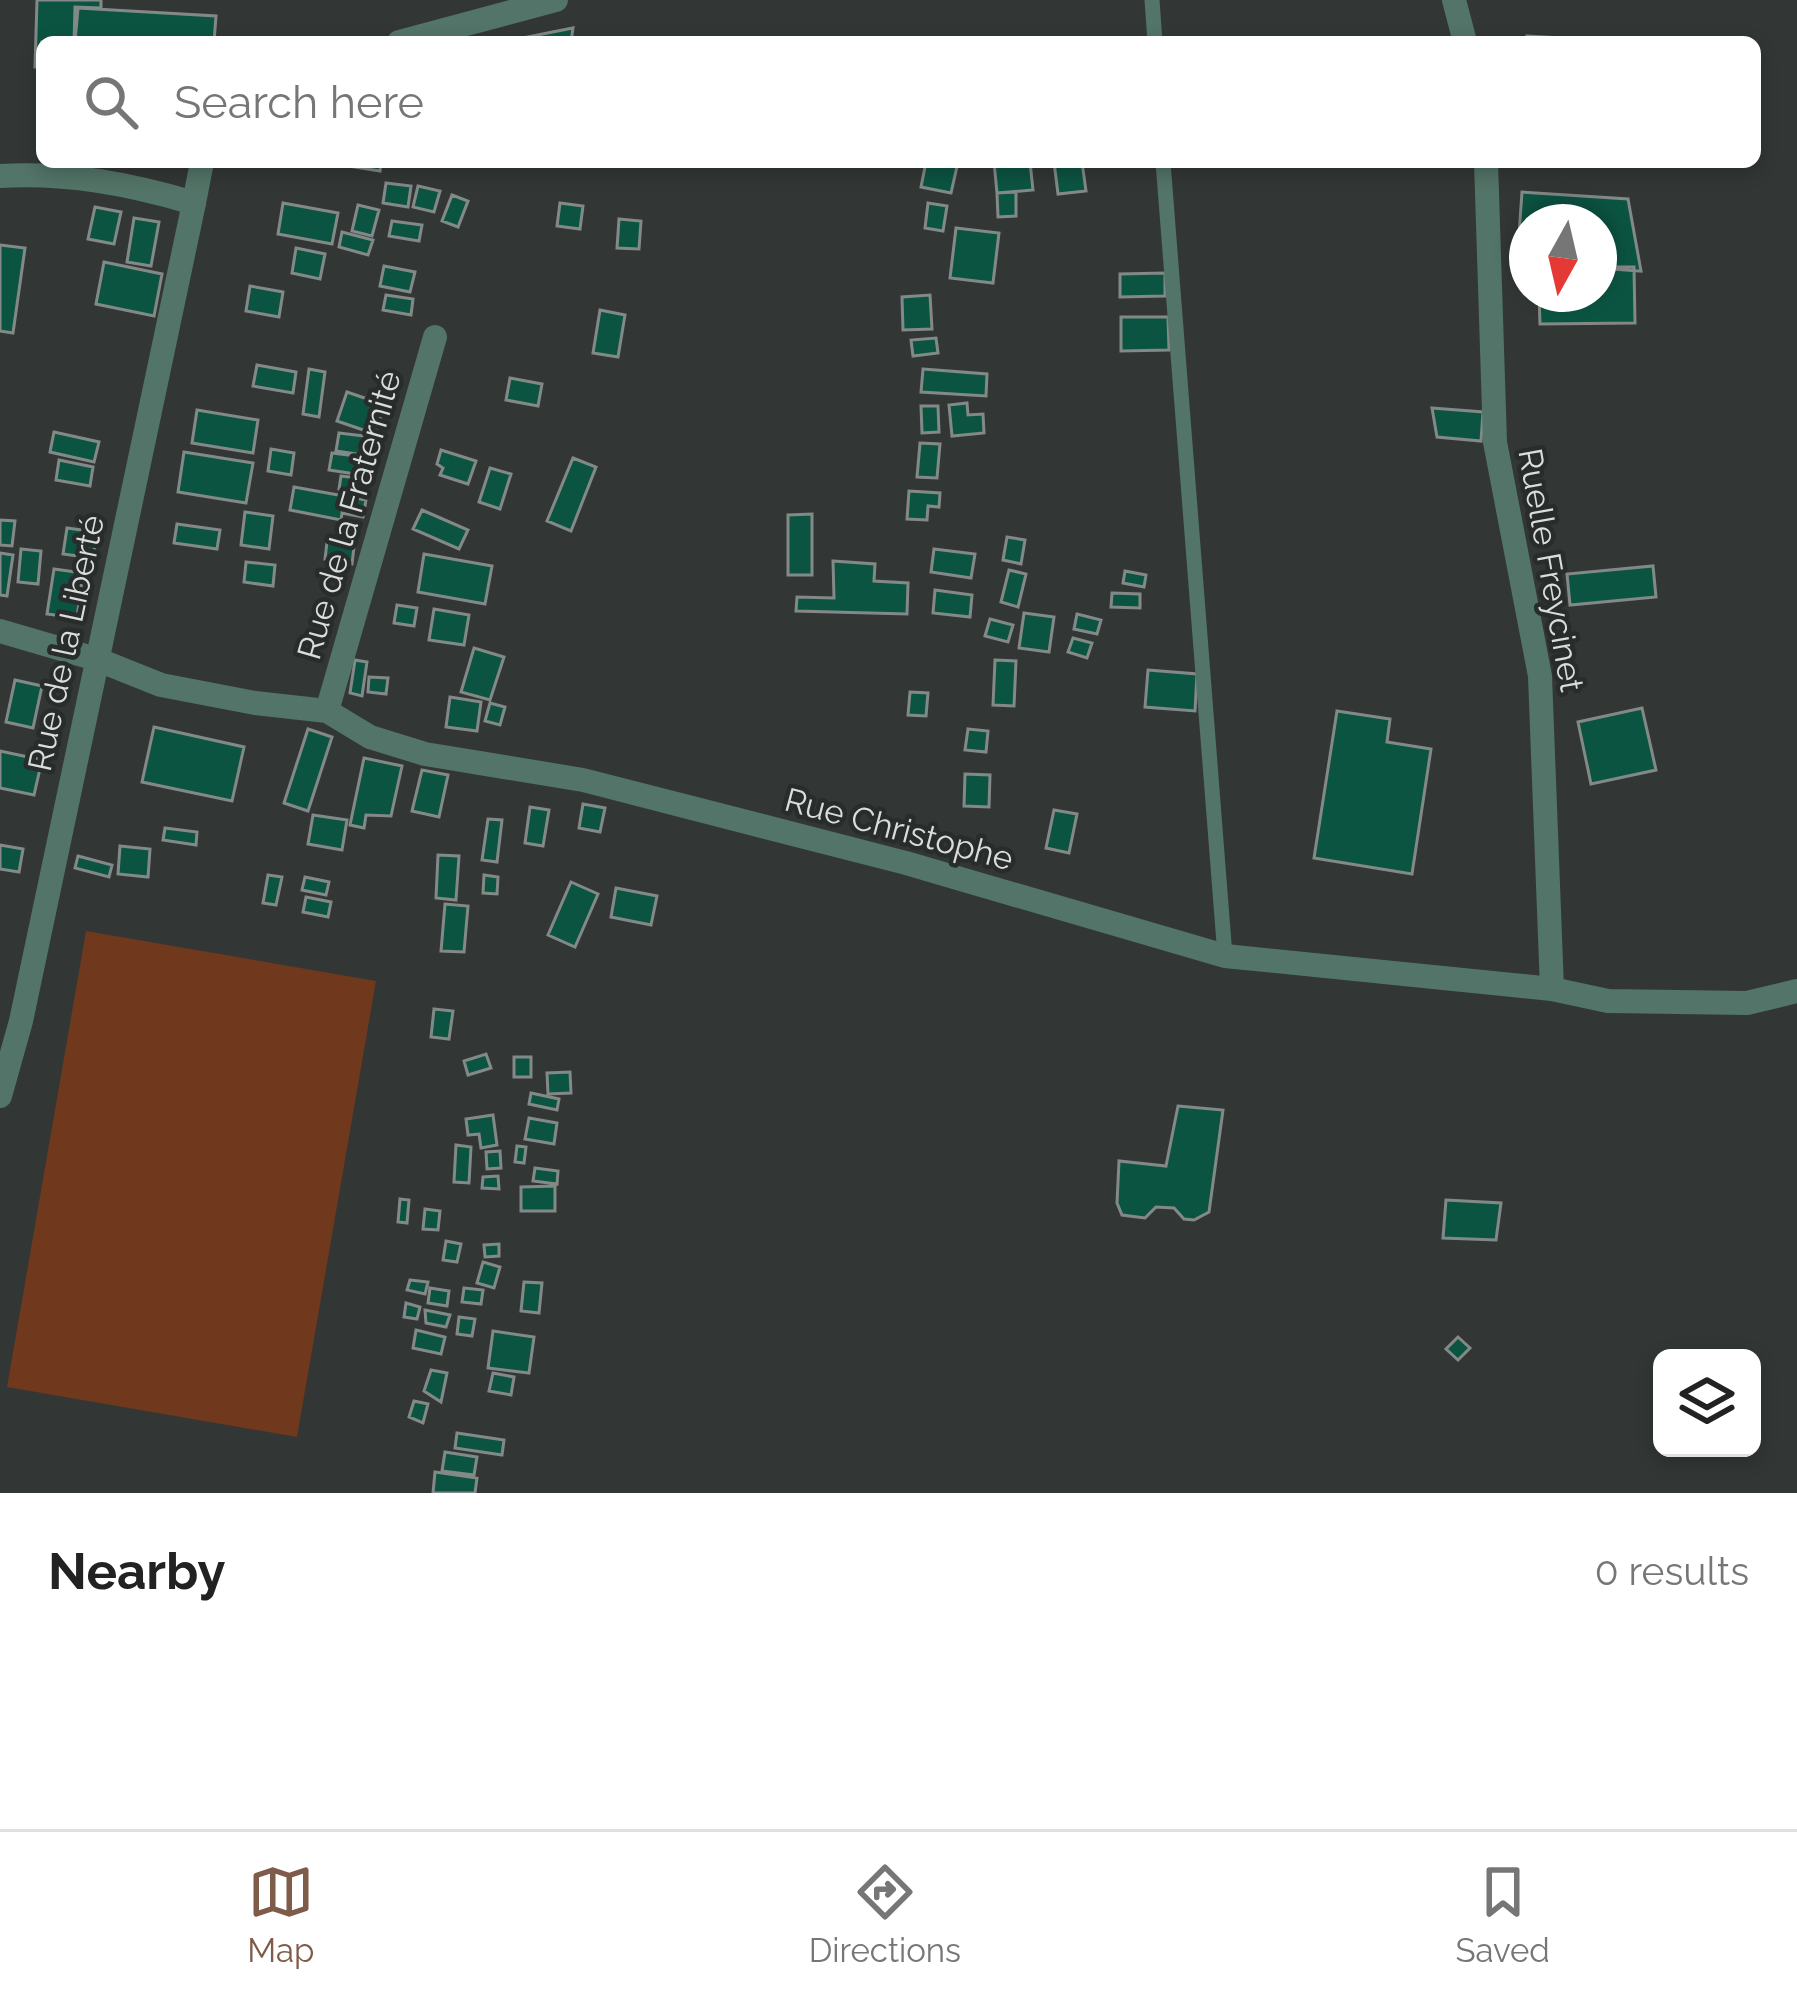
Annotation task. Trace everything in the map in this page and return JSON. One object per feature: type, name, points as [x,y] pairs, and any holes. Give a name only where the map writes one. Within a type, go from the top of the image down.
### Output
[{"type":"street","points":[[421,36],[556,0]]},
{"type":"street","points":[[1454,0],[1463,36]]},
{"type":"street","name":"Rue de la Liberté","points":[[0,1096],[11,1018],[96,659],[201,168]]},
{"type":"street","name":"Ruelle Freycinet","points":[[1486,168],[1495,442],[1540,676],[1552,989]]},
{"type":"street","points":[[0,176],[39,173],[132,185],[194,203]]},
{"type":"street","name":"Rue de la Fraternité","points":[[327,711],[435,337]]},
{"type":"street","name":"Rue Christophe","points":[[0,632],[96,659],[161,685],[327,711],[370,737],[425,754],[583,780],[906,862],[1225,956],[1552,989],[1608,1001],[1747,1003],[1797,991]]},
{"type":"lane","points":[[1152,0],[1155,36]]},
{"type":"lane","points":[[1163,168],[1225,956]]},
{"type":"shaded area","points":[[86,931],[376,981],[297,1437],[7,1387]]},
{"type":"building","points":[[37,0],[101,0],[101,8],[75,7],[74,36],[36,36],[35,67]]},
{"type":"building","points":[[78,8],[216,16],[214,36],[76,36]]},
{"type":"building","points":[[573,28],[572,36],[532,36]]},
{"type":"building","points":[[925,168],[957,168],[951,193],[921,187]]},
{"type":"building","points":[[995,168],[1031,168],[1033,190],[997,193]]},
{"type":"building","points":[[1055,168],[1083,168],[1086,191],[1058,194]]},
{"type":"building","points":[[386,183],[411,186],[408,207],[383,203]]},
{"type":"building","points":[[418,186],[440,191],[434,212],[413,207]]},
{"type":"building","points":[[1016,192],[1016,216],[998,217],[997,193]]},
{"type":"building","points":[[1522,192],[1628,199],[1641,271],[1617,269],[1617,204],[1521,204]]},
{"type":"building","points":[[452,195],[468,201],[458,227],[442,221]]},
{"type":"building","points":[[283,203],[338,213],[332,244],[278,234]]},
{"type":"building","points":[[560,203],[583,206],[580,229],[557,226]]},
{"type":"building","points":[[928,203],[947,206],[943,231],[925,228]]},
{"type":"building","points":[[358,205],[379,210],[372,236],[352,231]]},
{"type":"building","points":[[95,207],[121,212],[114,244],[88,239]]},
{"type":"building","points":[[134,218],[159,222],[151,266],[127,262]]},
{"type":"building","points":[[619,219],[641,221],[639,249],[617,248]]},
{"type":"building","points":[[392,221],[422,225],[419,241],[389,236]]},
{"type":"building","points":[[956,228],[999,233],[993,283],[950,278]]},
{"type":"building","points":[[342,232],[373,240],[368,255],[339,247]]},
{"type":"building","points":[[0,245],[25,248],[13,333],[0,331]]},
{"type":"building","points":[[296,248],[325,254],[320,279],[292,273]]},
{"type":"building","points":[[104,262],[162,274],[154,316],[96,304]]},
{"type":"building","points":[[384,266],[415,272],[410,292],[380,286]]},
{"type":"building","points":[[1617,267],[1634,267],[1635,323],[1540,324],[1540,312],[1617,312]]},
{"type":"building","points":[[1165,273],[1165,296],[1120,297],[1120,274]]},
{"type":"building","points":[[250,286],[283,292],[279,317],[246,311]]},
{"type":"building","points":[[386,295],[413,299],[411,315],[383,310]]},
{"type":"building","points":[[930,295],[932,329],[903,330],[902,297]]},
{"type":"building","points":[[600,310],[625,315],[618,357],[593,353]]},
{"type":"building","points":[[1121,317],[1168,317],[1169,350],[1121,351]]},
{"type":"building","points":[[936,338],[938,353],[913,356],[911,340]]},
{"type":"building","points":[[257,365],[296,372],[293,393],[253,386]]},
{"type":"building","points":[[309,369],[325,372],[319,417],[303,414]]},
{"type":"building","points":[[923,369],[987,374],[986,396],[921,392]]},
{"type":"building","points":[[510,378],[542,384],[538,406],[506,400]]},
{"type":"building","points":[[347,392],[385,405],[375,434],[337,421]]},
{"type":"building","points":[[967,403],[968,415],[983,414],[984,433],[952,436],[949,405]]},
{"type":"building","points":[[921,406],[938,406],[939,432],[922,433]]},
{"type":"building","points":[[1432,408],[1483,412],[1481,441],[1437,437]]},
{"type":"building","points":[[197,410],[258,420],[253,453],[192,443]]},
{"type":"building","points":[[54,432],[99,442],[94,462],[50,452]]},
{"type":"building","points":[[339,433],[373,437],[370,456],[336,451]]},
{"type":"building","points":[[920,443],[940,444],[937,478],[917,477]]},
{"type":"building","points":[[271,449],[294,453],[291,475],[268,471]]},
{"type":"building","points":[[441,450],[476,461],[468,484],[440,475]]},
{"type":"building","points":[[184,452],[253,463],[246,503],[178,492]]},
{"type":"building","points":[[332,453],[364,457],[362,475],[329,470]]},
{"type":"building","points":[[573,458],[596,467],[571,531],[547,521]]},
{"type":"building","points":[[59,460],[93,467],[90,486],[56,480]]},
{"type":"building","points":[[490,468],[511,474],[500,509],[479,502]]},
{"type":"building","points":[[341,476],[366,479],[364,493],[339,489]]},
{"type":"building","points":[[294,487],[366,500],[363,517],[342,513],[341,520],[290,510]]},
{"type":"building","points":[[909,491],[940,493],[939,507],[928,506],[927,520],[907,519]]},
{"type":"building","points":[[422,510],[468,530],[459,549],[413,529]]},
{"type":"building","points":[[245,512],[273,516],[269,549],[241,545]]},
{"type":"building","points":[[812,514],[812,575],[788,575],[788,515]]},
{"type":"building","points":[[0,520],[15,521],[12,546],[0,545]]},
{"type":"building","points":[[177,524],[220,530],[217,549],[174,543]]},
{"type":"building","points":[[67,528],[97,532],[93,558],[63,554]]},
{"type":"building","points":[[1007,537],[1025,540],[1021,564],[1003,560]]},
{"type":"building","points":[[327,542],[354,547],[352,564],[325,559]]},
{"type":"building","points":[[21,549],[41,551],[38,584],[18,582]]},
{"type":"building","points":[[934,549],[975,554],[971,578],[931,572]]},
{"type":"building","points":[[0,553],[13,555],[7,596],[0,595]]},
{"type":"building","points":[[424,554],[492,566],[485,604],[418,592]]},
{"type":"building","points":[[833,561],[875,564],[874,581],[908,583],[907,614],[796,611],[797,597],[834,598]]},
{"type":"building","points":[[246,562],[275,565],[273,586],[244,582]]},
{"type":"building","points":[[1653,566],[1656,597],[1570,605],[1567,574]]},
{"type":"building","points":[[54,569],[83,573],[77,618],[47,614]]},
{"type":"building","points":[[1009,570],[1026,574],[1018,607],[1001,602]]},
{"type":"building","points":[[1125,571],[1146,575],[1144,587],[1123,583]]},
{"type":"building","points":[[935,590],[972,595],[970,617],[933,613]]},
{"type":"building","points":[[1112,593],[1140,594],[1140,608],[1111,607]]},
{"type":"building","points":[[397,605],[417,608],[414,626],[394,623]]},
{"type":"building","points":[[434,609],[469,615],[464,645],[429,640]]},
{"type":"building","points":[[1024,613],[1054,617],[1049,652],[1019,648]]},
{"type":"building","points":[[1077,614],[1101,620],[1097,634],[1074,629]]},
{"type":"building","points":[[990,619],[1013,625],[1008,642],[985,636]]},
{"type":"building","points":[[1073,638],[1092,643],[1087,658],[1068,652]]},
{"type":"building","points":[[474,648],[504,657],[490,700],[461,692]]},
{"type":"building","points":[[355,660],[367,662],[362,696],[350,693]]},
{"type":"building","points":[[995,660],[1016,661],[1014,706],[993,705]]},
{"type":"building","points":[[1148,670],[1197,674],[1195,711],[1145,707]]},
{"type":"building","points":[[369,677],[388,678],[386,694],[368,692]]},
{"type":"building","points":[[15,680],[42,686],[33,728],[6,722]]},
{"type":"building","points":[[910,692],[928,693],[926,716],[908,715]]},
{"type":"building","points":[[450,697],[481,702],[477,731],[446,727]]},
{"type":"building","points":[[490,703],[505,707],[500,725],[485,721]]},
{"type":"building","points":[[1642,708],[1656,770],[1591,784],[1578,722]]},
{"type":"building","points":[[1337,711],[1390,719],[1387,742],[1431,749],[1412,874],[1314,858]]},
{"type":"building","points":[[154,727],[244,747],[232,801],[142,782]]},
{"type":"building","points":[[308,729],[332,737],[308,811],[284,803]]},
{"type":"building","points":[[968,729],[988,731],[986,752],[965,750]]},
{"type":"building","points":[[0,751],[42,760],[34,795],[0,788]]},
{"type":"building","points":[[364,758],[402,766],[391,816],[366,815],[364,828],[350,825]]},
{"type":"building","points":[[422,770],[448,775],[439,817],[412,811]]},
{"type":"building","points":[[965,774],[990,775],[989,807],[964,806]]},
{"type":"building","points":[[583,804],[605,808],[600,832],[579,828]]},
{"type":"building","points":[[530,807],[549,810],[543,846],[525,843]]},
{"type":"building","points":[[1054,810],[1077,814],[1069,853],[1046,848]]},
{"type":"building","points":[[313,815],[347,820],[342,850],[308,844]]},
{"type":"building","points":[[488,819],[502,820],[497,862],[482,860]]},
{"type":"building","points":[[165,828],[197,832],[196,845],[163,840]]},
{"type":"building","points":[[0,845],[23,849],[19,872],[0,869]]},
{"type":"building","points":[[120,846],[150,849],[148,877],[118,874]]},
{"type":"building","points":[[438,855],[459,856],[456,900],[436,898]]},
{"type":"building","points":[[78,856],[112,865],[109,877],[75,868]]},
{"type":"building","points":[[268,875],[282,877],[276,905],[263,903]]},
{"type":"building","points":[[484,875],[498,877],[497,894],[483,893]]},
{"type":"building","points":[[305,877],[329,882],[326,895],[302,890]]},
{"type":"building","points":[[571,882],[598,894],[575,947],[548,935]]},
{"type":"building","points":[[616,888],[657,896],[651,925],[611,917]]},
{"type":"building","points":[[306,897],[331,902],[328,917],[303,912]]},
{"type":"building","points":[[445,904],[468,906],[464,952],[441,951]]},
{"type":"building","points":[[434,1009],[453,1011],[449,1039],[431,1037]]},
{"type":"building","points":[[486,1054],[491,1068],[468,1075],[464,1061]]},
{"type":"building","points":[[514,1057],[531,1057],[531,1077],[514,1077]]},
{"type":"building","points":[[570,1072],[571,1093],[548,1094],[547,1073]]},
{"type":"building","points":[[531,1093],[559,1099],[557,1110],[529,1104]]},
{"type":"building","points":[[1178,1106],[1223,1110],[1209,1212],[1194,1220],[1184,1219],[1174,1208],[1156,1207],[1145,1218],[1122,1215],[1117,1203],[1119,1161],[1166,1166]]},
{"type":"building","points":[[493,1115],[497,1145],[481,1148],[479,1134],[468,1135],[466,1119]]},
{"type":"building","points":[[529,1118],[557,1123],[554,1144],[525,1139]]},
{"type":"building","points":[[456,1145],[471,1147],[469,1183],[454,1182]]},
{"type":"building","points":[[517,1146],[526,1147],[524,1163],[515,1162]]},
{"type":"building","points":[[500,1151],[501,1168],[487,1169],[486,1152]]},
{"type":"building","points":[[535,1168],[558,1171],[557,1184],[533,1181]]},
{"type":"building","points":[[498,1176],[499,1189],[482,1188],[483,1177]]},
{"type":"building","points":[[555,1186],[555,1211],[521,1211],[521,1187]]},
{"type":"building","points":[[400,1199],[409,1200],[407,1223],[398,1222]]},
{"type":"building","points":[[1446,1200],[1501,1203],[1496,1240],[1443,1238]]},
{"type":"building","points":[[425,1209],[440,1211],[438,1230],[423,1229]]},
{"type":"building","points":[[446,1241],[461,1244],[457,1262],[443,1260]]},
{"type":"building","points":[[499,1244],[499,1256],[485,1257],[484,1245]]},
{"type":"building","points":[[483,1262],[500,1267],[494,1288],[477,1283]]},
{"type":"building","points":[[410,1280],[428,1282],[425,1294],[407,1290]]},
{"type":"building","points":[[524,1282],[542,1283],[539,1313],[521,1311]]},
{"type":"building","points":[[430,1288],[449,1291],[447,1306],[428,1303]]},
{"type":"building","points":[[464,1288],[483,1290],[481,1304],[462,1302]]},
{"type":"building","points":[[406,1303],[420,1307],[417,1319],[404,1317]]},
{"type":"building","points":[[425,1310],[450,1315],[446,1327],[426,1323]]},
{"type":"building","points":[[459,1317],[475,1319],[472,1336],[457,1334]]},
{"type":"building","points":[[416,1330],[445,1337],[441,1354],[413,1348]]},
{"type":"building","points":[[493,1331],[534,1337],[529,1373],[488,1368]]},
{"type":"building","points":[[1458,1337],[1470,1348],[1458,1360],[1446,1349]]},
{"type":"building","points":[[431,1370],[447,1373],[441,1402],[424,1391]]},
{"type":"building","points":[[493,1373],[514,1377],[511,1395],[489,1391]]},
{"type":"building","points":[[414,1401],[428,1404],[423,1423],[409,1417]]},
{"type":"building","points":[[457,1433],[504,1440],[502,1455],[455,1448]]},
{"type":"building","points":[[445,1452],[477,1457],[474,1475],[442,1471]]},
{"type":"building","points":[[435,1472],[477,1478],[475,1493],[433,1493]]}]
